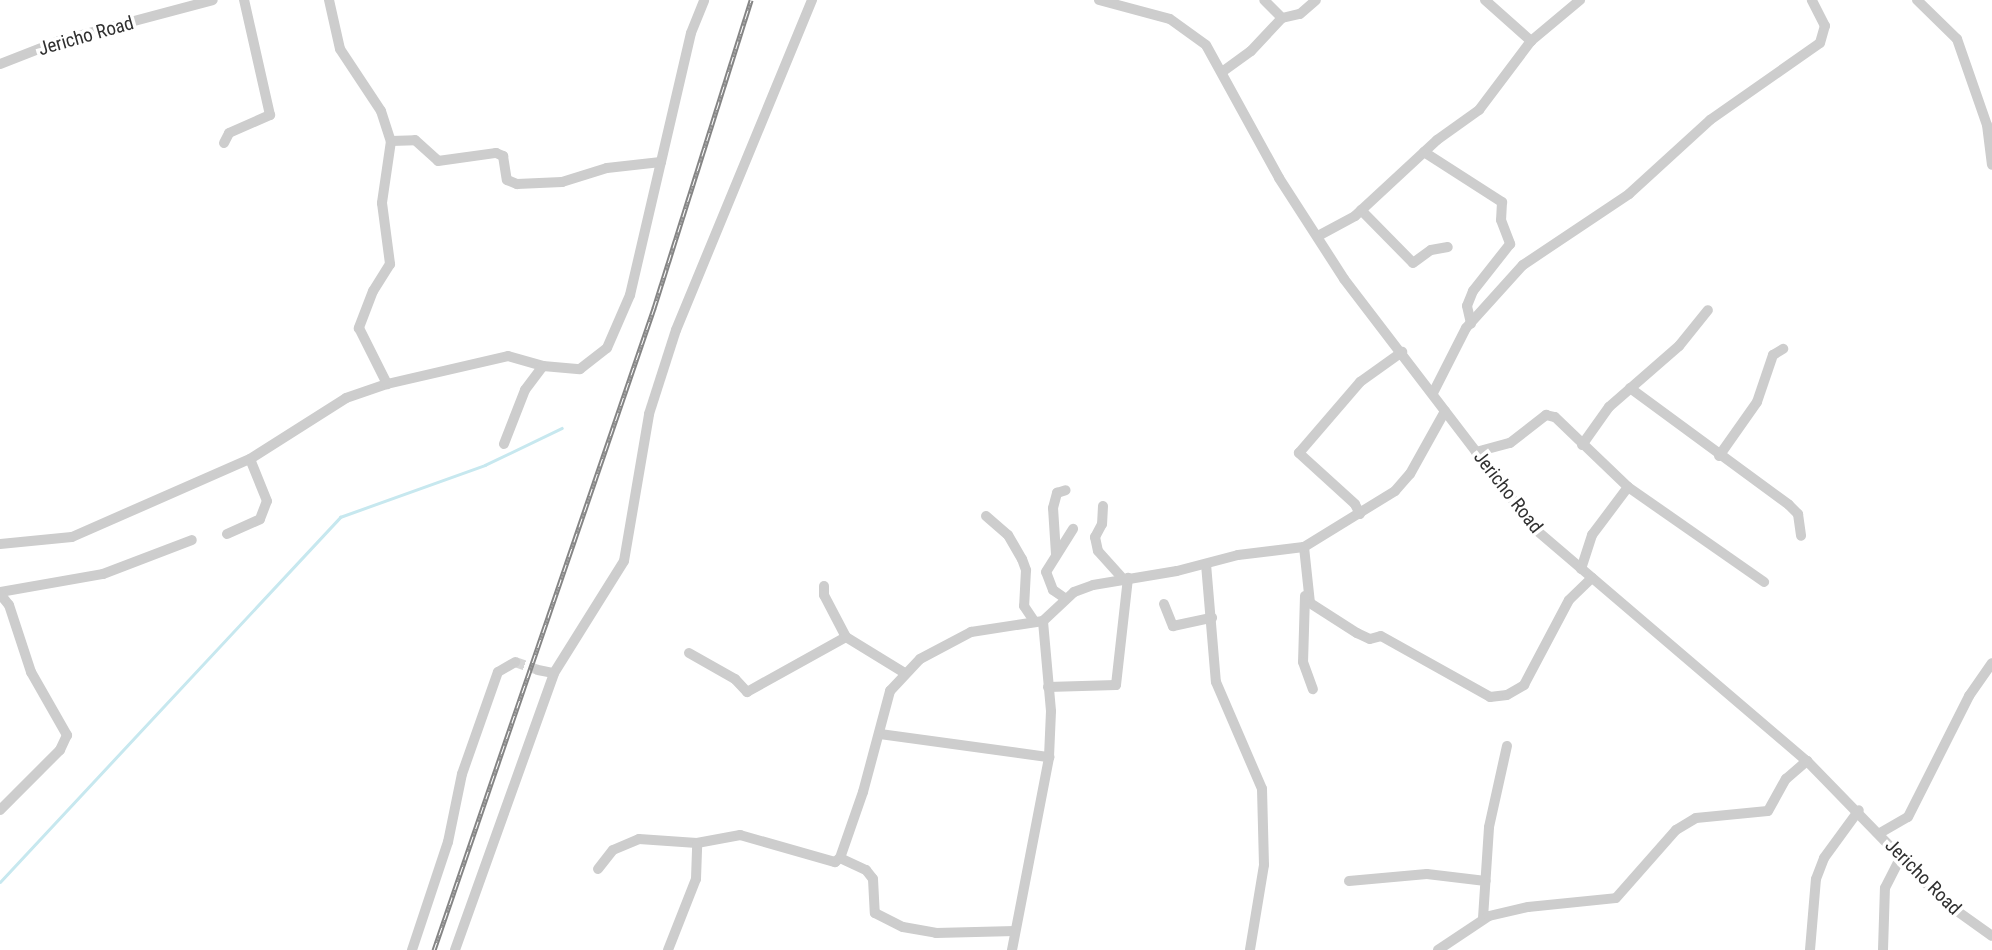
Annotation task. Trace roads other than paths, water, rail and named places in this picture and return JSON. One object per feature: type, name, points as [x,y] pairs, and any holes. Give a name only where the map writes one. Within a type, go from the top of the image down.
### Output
[{"type":"street","points":[[163,0],[167,13]]},
{"type":"street","name":"Jericho Road","points":[[0,64],[59,41],[213,0]]},
{"type":"street","points":[[224,143],[229,133],[270,115],[244,0]]},
{"type":"street","points":[[329,0],[340,49],[381,111],[391,141],[382,203],[390,264],[373,291],[359,328],[387,384]]},
{"type":"street","points":[[0,544],[72,537],[250,459],[346,398],[387,384],[508,356],[543,366],[580,369],[607,348],[630,295],[691,33],[704,0]]},
{"type":"street","points":[[454,950],[554,673],[624,562],[652,402],[676,330],[811,0]]},
{"type":"street","name":"Jericho Road","points":[[1099,0],[1138,8],[1180,25],[1206,45],[1279,178],[1344,279],[1535,529],[1807,761],[1859,810],[1953,909],[1992,936]]},
{"type":"street","points":[[1264,0],[1282,18]]},
{"type":"street","points":[[1222,72],[1251,51],[1282,18],[1300,14],[1316,0]]},
{"type":"street","points":[[1485,0],[1531,41]]},
{"type":"street","points":[[1318,236],[1361,210],[1424,152],[1479,110],[1531,41],[1580,0]]},
{"type":"street","points":[[1433,393],[1471,324],[1523,265],[1629,194],[1710,120],[1820,43],[1825,26],[1812,0]]},
{"type":"street","points":[[1917,0],[1957,39],[1987,125],[1992,165]]},
{"type":"street","points":[[391,141],[415,140],[438,161],[496,153],[503,156],[507,180],[517,184],[562,182],[607,168],[661,163]]},
{"type":"street","points":[[1424,152],[1502,202],[1501,220],[1510,244],[1473,291],[1466,306],[1471,324]]},
{"type":"street","points":[[1361,210],[1413,263],[1431,250],[1448,247]]},
{"type":"street","points":[[1582,445],[1608,407],[1679,346],[1709,310]]},
{"type":"street","points":[[1719,456],[1758,402],[1773,355],[1783,349]]},
{"type":"street","points":[[1360,514],[1355,504],[1299,453],[1360,382],[1402,352]]},
{"type":"street","points":[[504,444],[525,390],[543,366]]},
{"type":"street","points":[[1630,388],[1798,513],[1801,536]]},
{"type":"street","points":[[598,869],[613,850],[639,839],[696,843],[740,835],[831,862],[840,858],[880,734],[890,691],[903,672],[959,636],[1039,621],[1066,599],[1093,585],[1206,564],[1238,555],[1304,547],[1360,514],[1410,474],[1446,411]]},
{"type":"street","points":[[1476,452],[1510,443],[1546,415],[1555,417],[1628,487],[1765,582]]},
{"type":"street","points":[[228,534],[260,519],[267,502],[250,459]]},
{"type":"street","points":[[1581,569],[1592,535],[1628,487]]},
{"type":"street","points":[[1056,554],[1053,508],[1057,494],[1066,490]]},
{"type":"street","points":[[1102,506],[1102,524],[1095,537],[1098,551],[1126,578]]},
{"type":"street","points":[[986,516],[1008,536],[1026,570],[1024,606],[1039,621],[1048,687],[1049,757],[1012,950]]},
{"type":"street","points":[[1066,599],[1053,590],[1046,572],[1073,529]]},
{"type":"street","points":[[0,810],[60,750],[67,735],[32,672],[9,605],[0,593],[103,574],[192,540]]},
{"type":"street","points":[[1304,547],[1310,603],[1357,633],[1370,639],[1381,636],[1490,697],[1499,698],[1524,685],[1533,673],[1569,600],[1592,578]]},
{"type":"street","points":[[1206,564],[1216,682],[1262,789],[1264,865],[1250,950]]},
{"type":"street","points":[[1048,687],[1116,685],[1126,578]]},
{"type":"street","points":[[1307,580],[1302,635],[1303,662],[1313,690]]},
{"type":"street","points":[[824,586],[824,595],[846,637],[903,672]]},
{"type":"street","points":[[1164,604],[1173,626],[1212,618]]},
{"type":"street","points":[[689,653],[735,679],[749,693],[846,637]]},
{"type":"street","points":[[412,950],[448,842],[462,774],[498,672],[515,662]]},
{"type":"street","points":[[1880,833],[1908,817],[1969,696],[1992,663]]},
{"type":"street","points":[[538,670],[554,673]]},
{"type":"street","points":[[880,734],[1049,757]]},
{"type":"street","points":[[1483,918],[1496,785],[1507,746]]},
{"type":"street","points":[[1438,950],[1483,918],[1528,906],[1616,898],[1675,830],[1696,818],[1764,813],[1790,774],[1807,761]]},
{"type":"street","points":[[1810,950],[1816,879],[1824,858],[1859,810]]},
{"type":"street","points":[[667,950],[696,879],[696,843]]},
{"type":"street","points":[[1883,950],[1885,888],[1901,857]]},
{"type":"street","points":[[840,858],[866,870],[873,879],[875,913],[903,927],[936,933],[1015,931]]},
{"type":"street","points":[[1349,881],[1427,874],[1486,881]]},
{"type":"waterway","points":[[0,882],[340,517],[485,465],[562,428]]},
{"type":"tunnel","points":[[515,662],[538,670]]},
{"type":"railway","points":[[434,950],[654,308],[751,0]]}]
